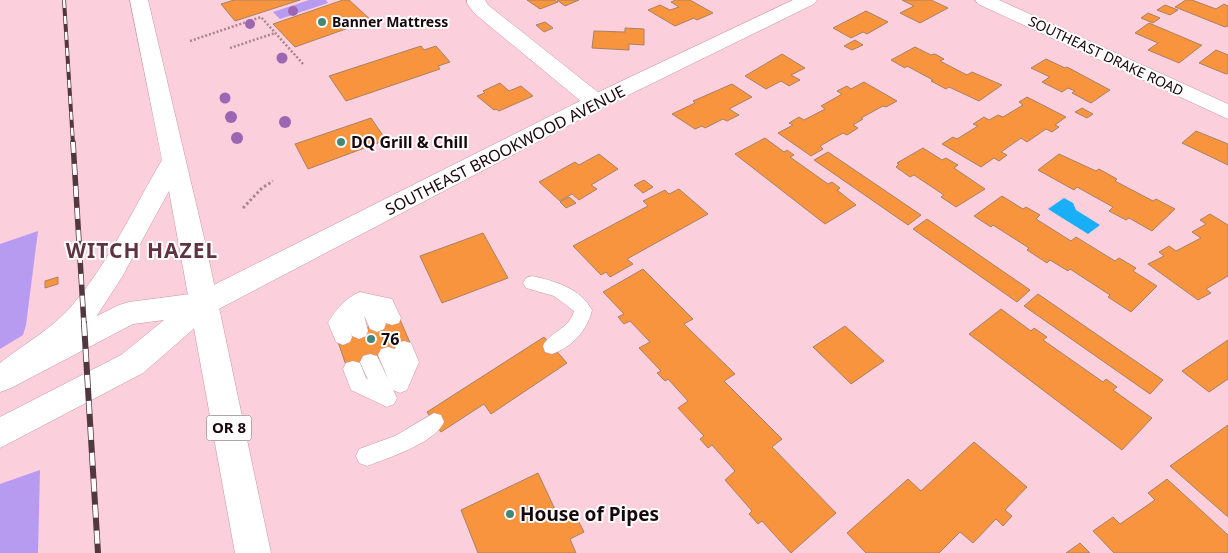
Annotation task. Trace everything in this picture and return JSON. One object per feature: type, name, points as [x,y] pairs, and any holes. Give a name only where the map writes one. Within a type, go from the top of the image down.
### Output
[{"type":"main road","name":"OR 8","points":[[139,0],[173,162],[193,246],[253,553]]},
{"type":"main road","points":[[476,0],[481,9],[596,102]]},
{"type":"main road","name":"SOUTHEAST BROOKWOOD AVENUE","points":[[0,432],[132,364],[203,304],[596,102],[808,0]]},
{"type":"main road","name":"SOUTHEAST DRAKE ROAD","points":[[984,0],[1228,112]]},
{"type":"main road","points":[[5,376],[61,333],[84,312],[112,270],[173,162]]},
{"type":"main road","name":"SOUTHEAST BROOKWOOD AVENUE","points":[[5,376],[129,313],[203,304]]},
{"type":"lane","points":[[532,283],[555,288],[578,303],[583,310],[581,321],[571,334],[552,346]]},
{"type":"lane","points":[[351,334],[338,323],[360,299],[384,321]]},
{"type":"lane","points":[[367,456],[402,443],[434,422]]},
{"type":"path","points":[[190,41],[261,17],[304,65]]},
{"type":"path","points":[[230,48],[275,33]]},
{"type":"path","points":[[243,208],[262,188],[273,181]]},
{"type":"shaded area","points":[[309,0],[326,0],[328,3],[280,19],[273,12]]},
{"type":"shaded area","points":[[38,231],[26,325],[23,335],[0,349],[0,244]]},
{"type":"shaded area","points":[[40,470],[38,553],[0,553],[0,484]]},
{"type":"water","points":[[1064,198],[1073,203],[1076,210],[1100,225],[1088,234],[1048,209]]},
{"type":"building","points":[[234,0],[300,0],[235,21],[221,4]]},
{"type":"building","name":"Banner Mattress","points":[[343,0],[349,0],[371,20],[295,47],[273,24]]},
{"type":"building","points":[[527,0],[554,0],[558,2],[540,9]]},
{"type":"building","points":[[557,0],[579,0],[565,6]]},
{"type":"building","points":[[690,0],[713,13],[675,26],[648,10],[660,5],[670,10],[679,7],[671,2]]},
{"type":"building","points":[[902,0],[931,0],[948,8],[920,23],[900,13],[914,6]]},
{"type":"building","points":[[1186,0],[1192,0],[1216,9],[1224,4],[1228,6],[1228,26],[1225,27],[1175,7]]},
{"type":"building","points":[[1165,5],[1178,10],[1170,15],[1157,10]]},
{"type":"building","points":[[866,11],[888,22],[867,34],[863,32],[851,38],[833,28]]},
{"type":"building","points":[[1148,13],[1160,18],[1153,23],[1141,18]]},
{"type":"building","points":[[545,22],[553,28],[544,32],[536,25]]},
{"type":"building","points":[[1149,23],[1202,45],[1179,63],[1148,50],[1158,43],[1135,33]]},
{"type":"building","points":[[625,28],[644,29],[644,45],[629,44],[629,50],[592,48],[594,31],[625,32]]},
{"type":"building","points":[[855,40],[863,45],[852,50],[844,46]]},
{"type":"building","points":[[421,46],[424,50],[436,46],[450,62],[438,66],[440,69],[346,101],[329,76]]},
{"type":"building","points":[[915,47],[931,55],[935,54],[944,59],[940,61],[967,75],[972,72],[1002,85],[979,101],[949,87],[946,89],[907,66],[905,68],[891,60]]},
{"type":"building","points":[[1216,50],[1228,55],[1228,73],[1226,74],[1199,63]]},
{"type":"building","points":[[782,54],[805,68],[791,75],[800,80],[789,86],[781,81],[766,89],[745,76]]},
{"type":"building","points":[[1046,59],[1065,68],[1067,67],[1110,90],[1091,103],[1072,93],[1075,91],[1068,88],[1062,92],[1042,82],[1050,77],[1031,68]]},
{"type":"building","points":[[864,82],[897,101],[861,118],[863,119],[853,125],[858,128],[847,135],[843,133],[820,146],[823,149],[811,156],[778,133],[793,125],[789,123],[799,117],[804,120],[825,109],[821,106],[842,94],[837,91],[847,86],[851,89]]},
{"type":"building","points":[[500,83],[509,91],[521,86],[533,96],[499,111],[494,110],[477,96]]},
{"type":"building","points":[[732,84],[752,97],[729,109],[739,115],[727,121],[723,119],[705,128],[702,126],[695,129],[672,114],[695,103],[693,101]]},
{"type":"building","points":[[1027,97],[1066,117],[1055,125],[1059,127],[1052,132],[1046,129],[1027,142],[1021,138],[1001,152],[1007,155],[999,161],[994,158],[981,167],[942,144],[953,137],[957,139],[978,126],[973,124],[984,117],[989,120],[998,115],[1003,117],[1023,105],[1019,102]]},
{"type":"building","points":[[1082,108],[1093,114],[1087,118],[1075,112]]},
{"type":"building","name":"DQ Grill & Chill","points":[[371,118],[386,140],[308,169],[295,144]]},
{"type":"building","points":[[1196,131],[1228,144],[1228,165],[1182,143]]},
{"type":"building","points":[[765,138],[784,152],[787,150],[794,155],[790,157],[828,184],[832,182],[840,188],[837,190],[856,205],[825,224],[735,154]]},
{"type":"building","points":[[923,148],[942,160],[946,158],[958,165],[954,168],[985,189],[956,207],[941,197],[944,195],[914,175],[910,177],[896,167],[899,164],[897,163]]},
{"type":"building","points":[[828,152],[921,215],[908,225],[814,160]]},
{"type":"building","points":[[599,154],[618,169],[591,185],[597,189],[579,200],[572,194],[560,201],[539,182],[575,162],[579,165]]},
{"type":"building","points":[[1059,154],[1096,171],[1099,169],[1117,179],[1115,181],[1153,201],[1156,199],[1175,209],[1152,231],[1129,218],[1126,220],[1109,211],[1113,207],[1077,187],[1074,190],[1038,170]]},
{"type":"building","points":[[644,180],[653,187],[643,193],[634,185]]},
{"type":"building","points":[[679,189],[708,214],[627,259],[633,264],[610,277],[606,272],[601,275],[573,246],[648,206],[643,201],[665,190],[669,194]]},
{"type":"building","points":[[1002,196],[1023,209],[1026,207],[1040,215],[1036,219],[1071,241],[1076,237],[1115,261],[1119,258],[1136,268],[1133,271],[1157,286],[1131,312],[1108,297],[1110,295],[1070,269],[1068,271],[1050,260],[1047,263],[1027,250],[1029,248],[993,225],[991,227],[974,216]]},
{"type":"building","points":[[569,197],[576,203],[566,208],[560,202]]},
{"type":"building","points":[[1210,214],[1228,225],[1228,276],[1206,289],[1211,293],[1198,300],[1148,264],[1164,256],[1159,252],[1169,246],[1176,251],[1201,238],[1192,232],[1206,224],[1200,220]]},
{"type":"building","points":[[927,219],[1030,290],[1017,302],[913,229]]},
{"type":"building","points":[[483,233],[508,278],[442,303],[420,256]]},
{"type":"building","points":[[643,269],[693,319],[684,324],[735,374],[724,381],[782,439],[772,447],[836,513],[791,553],[762,521],[758,524],[749,514],[752,511],[725,480],[735,471],[712,445],[708,448],[700,439],[704,436],[678,408],[688,401],[668,379],[665,381],[657,373],[661,371],[639,348],[650,342],[630,321],[624,324],[618,317],[624,314],[603,292]]},
{"type":"building","points":[[58,277],[58,284],[45,288],[45,281]]},
{"type":"building","points":[[1038,294],[1163,380],[1150,394],[1024,306]]},
{"type":"building","points":[[1001,309],[1031,331],[1034,328],[1047,337],[1043,340],[1103,382],[1106,379],[1117,387],[1113,390],[1152,418],[1122,450],[969,334]]},
{"type":"building","points":[[398,315],[411,345],[348,371],[337,339]]},
{"type":"building","points":[[845,326],[884,361],[851,384],[813,347]]},
{"type":"building","points":[[544,337],[567,363],[491,414],[484,404],[441,432],[427,412]]},
{"type":"building","points":[[1228,340],[1228,379],[1209,392],[1182,371]]},
{"type":"building","points":[[1228,425],[1228,517],[1170,466]]},
{"type":"building","points":[[974,442],[1027,487],[1005,510],[1012,516],[1003,526],[996,519],[973,543],[960,532],[939,553],[866,553],[847,533],[908,479],[921,491]]},
{"type":"building","name":"House of Pipes","points":[[538,473],[559,518],[573,510],[584,532],[570,539],[576,553],[478,553],[461,510]]},
{"type":"building","points":[[1167,479],[1228,535],[1228,553],[1114,553],[1093,531],[1113,517],[1120,524],[1155,500],[1148,493]]},
{"type":"building","points":[[1080,543],[1090,553],[1066,553]]},
{"type":"railway","points":[[64,0],[73,144]]},
{"type":"railway","points":[[73,142],[84,325]]},
{"type":"railway","points":[[84,323],[98,553]]},
{"type":"place","name":"Banner Mattress","points":[[322,22]]},
{"type":"place","name":"DQ Grill & Chill","points":[[341,142]]},
{"type":"place","name":"76","points":[[371,339]]},
{"type":"place","name":"House of Pipes","points":[[510,514]]},
{"type":"district","name":"WITCH HAZEL","points":[[142,251]]}]
